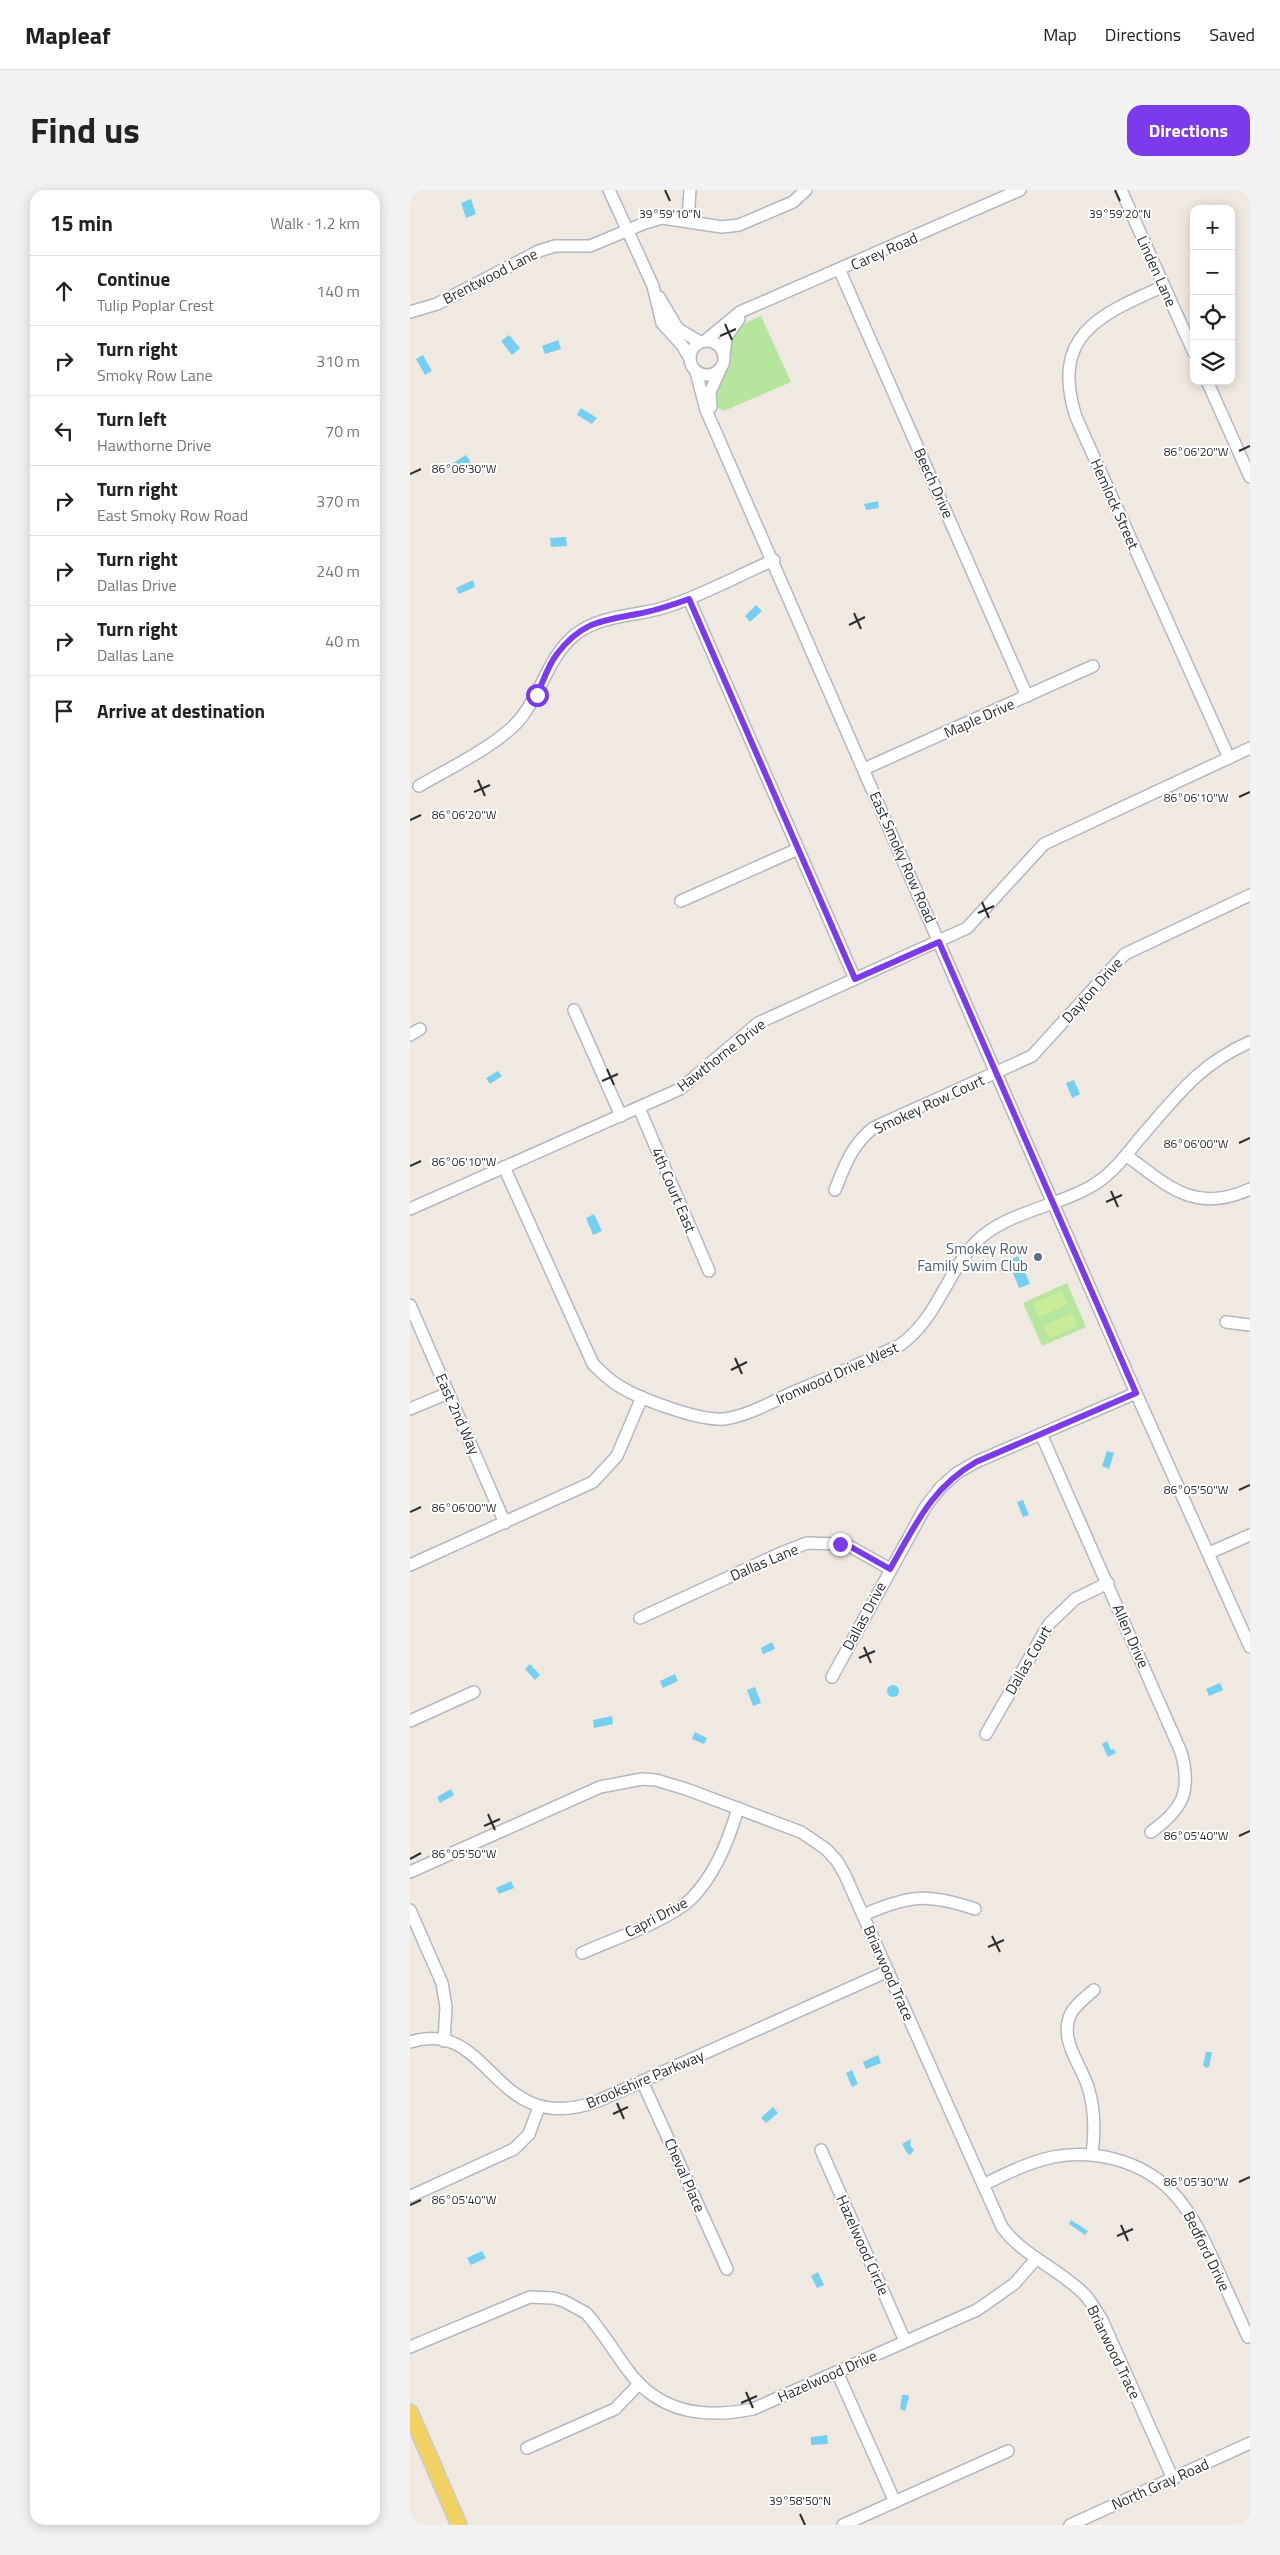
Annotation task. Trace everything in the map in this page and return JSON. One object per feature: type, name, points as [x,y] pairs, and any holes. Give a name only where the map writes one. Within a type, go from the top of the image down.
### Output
[{"type":"main road","points":[[410,2412],[459,2525]]},
{"type":"street","points":[[609,190],[656,292],[678,329],[702,342],[718,345],[722,363],[709,375],[696,372],[682,345],[662,323],[656,292]]},
{"type":"street","points":[[688,221],[690,190]]},
{"type":"street","name":"Brentwood Lane","points":[[410,312],[436,304],[539,251],[555,246],[586,248],[657,219],[688,221],[722,227],[740,226],[793,202],[806,190]]},
{"type":"street","name":"Carey Road","points":[[702,342],[734,316],[1020,190]]},
{"type":"street","name":"Linden Lane","points":[[1121,190],[1190,344]]},
{"type":"street","name":"Beech Drive","points":[[840,270],[1027,696]]},
{"type":"street","name":"Hemlock Street","points":[[1164,286],[1112,310],[1096,320],[1080,337],[1071,356],[1068,374],[1068,393],[1076,417],[1229,758]]},
{"type":"street","name":"Carey Road","points":[[722,363],[724,344],[729,331],[748,311]]},
{"type":"street","points":[[690,359],[691,351],[702,342]]},
{"type":"street","name":"East Smoky Row Road","points":[[714,423],[710,392],[722,363]]},
{"type":"street","name":"East Smoky Row Road","points":[[696,372],[706,410],[714,423],[774,560],[1136,1393],[1250,1647]]},
{"type":"street","points":[[1209,385],[1250,477]]},
{"type":"street","points":[[419,786],[487,746],[519,722],[537,695],[555,655],[577,633],[599,620],[658,609],[689,599],[774,560]]},
{"type":"street","points":[[689,599],[855,979]]},
{"type":"street","name":"Maple Drive","points":[[864,769],[1093,666]]},
{"type":"street","name":"Hawthorne Drive","points":[[410,1209],[680,1089],[758,1023],[967,928],[1044,844],[1250,748]]},
{"type":"street","points":[[681,901],[798,849]]},
{"type":"street","name":"Dayton Drive","points":[[996,1072],[1038,1051],[1125,954],[1250,895]]},
{"type":"street","points":[[574,1010],[621,1116]]},
{"type":"street","name":"Ironwood Drive West","points":[[504,1167],[593,1364],[619,1386],[642,1397],[710,1420],[737,1416],[900,1345],[912,1337],[926,1321],[954,1272],[977,1241],[986,1233],[1098,1182],[1126,1155],[1205,1067],[1228,1052],[1250,1042]]},
{"type":"street","name":"Smokey Row Court","points":[[835,1190],[849,1155],[861,1138],[873,1128],[996,1072]]},
{"type":"street","name":"4th Court East","points":[[639,1108],[709,1271]]},
{"type":"street","points":[[1126,1155],[1166,1184],[1197,1199],[1225,1198],[1250,1189]]},
{"type":"street","name":"East 2nd Way","points":[[410,1305],[505,1523]]},
{"type":"street","points":[[1226,1322],[1250,1325]]},
{"type":"street","points":[[410,1409],[448,1393]]},
{"type":"street","name":"Dallas Drive","points":[[832,1677],[926,1506],[946,1482],[976,1462],[1136,1393]]},
{"type":"street","points":[[410,1565],[580,1490],[602,1474],[617,1456],[642,1397]]},
{"type":"street","name":"Allen Drive","points":[[1041,1434],[1182,1752],[1186,1769],[1186,1785],[1181,1803],[1171,1817],[1151,1832]]},
{"type":"street","points":[[1209,1553],[1250,1535]]},
{"type":"street","name":"Dallas Lane","points":[[640,1618],[781,1553],[807,1543],[840,1544],[851,1547],[890,1569]]},
{"type":"street","name":"Dallas Court","points":[[986,1734],[1049,1624],[1075,1600],[1108,1583]]},
{"type":"street","points":[[410,1721],[474,1692]]},
{"type":"street","name":"Briarwood Trace","points":[[410,1872],[600,1787],[616,1782],[656,1780],[802,1832],[826,1849],[845,1875],[995,2213],[1009,2237],[1085,2294],[1097,2312],[1173,2478]]},
{"type":"street","name":"Capri Drive","points":[[582,1953],[660,1918],[691,1899],[712,1872],[738,1808]]},
{"type":"street","points":[[863,1915],[894,1902],[921,1897],[935,1897],[975,1909]]},
{"type":"street","points":[[410,1910],[442,1983],[446,2006],[444,2041]]},
{"type":"street","name":"Brookshire Parkway","points":[[410,2042],[427,2039],[457,2044],[470,2051],[512,2094],[539,2107],[569,2110],[584,2106],[642,2081],[888,1971]]},
{"type":"street","points":[[1092,2155],[1095,2126],[1089,2092],[1066,2031],[1069,2016],[1094,1990]]},
{"type":"street","name":"Cheval Place","points":[[642,2081],[727,2269]]},
{"type":"street","points":[[411,2196],[514,2149],[529,2134],[539,2107]]},
{"type":"street","name":"Hazelwood Circle","points":[[821,2150],[905,2341]]},
{"type":"street","name":"Bedford Drive","points":[[983,2185],[1040,2160],[1070,2154],[1092,2155],[1124,2162],[1152,2175],[1169,2188],[1197,2224],[1248,2337]]},
{"type":"street","name":"Hazelwood Drive","points":[[410,2347],[508,2304],[530,2297],[553,2298],[576,2306],[586,2313],[639,2384],[671,2406],[694,2413],[718,2415],[753,2409],[977,2310],[1014,2284],[1036,2259]]},
{"type":"street","points":[[836,2372],[895,2502]]},
{"type":"street","points":[[528,2448],[615,2409],[639,2384]]},
{"type":"street","name":"North Gray Road","points":[[1070,2525],[1250,2443]]},
{"type":"street","points":[[843,2525],[1008,2451]]},
{"type":"green space","points":[[761,316],[791,382],[724,411],[714,406],[714,400],[718,386],[729,364],[731,340],[736,330]]},
{"type":"green space","points":[[1067,1283],[1086,1327],[1042,1346],[1023,1303]]},
{"type":"green space","points":[[1062,1291],[1068,1304],[1039,1317],[1033,1303]]},
{"type":"green space","points":[[1072,1313],[1078,1326],[1049,1339],[1043,1326]]},
{"type":"water","points":[[471,199],[476,214],[466,218],[461,203]]},
{"type":"water","points":[[509,335],[520,348],[512,355],[501,341]]},
{"type":"water","points":[[558,340],[561,349],[545,354],[542,346]]},
{"type":"water","points":[[423,355],[432,371],[425,375],[416,359]]},
{"type":"water","points":[[581,408],[597,418],[592,424],[577,415]]},
{"type":"water","points":[[466,455],[470,461],[468,470],[454,472],[450,465]]},
{"type":"water","points":[[878,501],[879,508],[866,510],[864,504]]},
{"type":"water","points":[[566,537],[567,546],[551,547],[550,538]]},
{"type":"water","points":[[473,580],[475,587],[459,594],[456,588]]},
{"type":"water","points":[[756,605],[762,611],[750,622],[745,616]]},
{"type":"water","points":[[498,1071],[502,1076],[490,1084],[486,1078]]},
{"type":"water","points":[[1074,1080],[1080,1094],[1072,1098],[1066,1083]]},
{"type":"water","points":[[594,1214],[602,1231],[593,1235],[586,1218]]},
{"type":"water","points":[[1018,1256],[1030,1284],[1019,1288],[1008,1261]]},
{"type":"water","points":[[1107,1451],[1114,1453],[1109,1469],[1102,1466]]},
{"type":"water","points":[[1023,1500],[1029,1515],[1023,1517],[1017,1502]]},
{"type":"water","points":[[772,1642],[775,1649],[764,1654],[762,1653],[761,1648]]},
{"type":"water","points":[[530,1664],[540,1675],[535,1680],[525,1669]]},
{"type":"water","points":[[675,1674],[678,1681],[663,1688],[660,1681]]},
{"type":"water","points":[[1220,1683],[1223,1690],[1209,1696],[1206,1689]]},
{"type":"water","points":[[891,1685],[895,1685],[899,1691],[895,1697],[891,1697],[887,1693],[887,1689]]},
{"type":"water","points":[[755,1687],[761,1703],[753,1706],[747,1690]]},
{"type":"water","points":[[612,1716],[613,1724],[594,1728],[593,1720]]},
{"type":"water","points":[[695,1732],[707,1738],[704,1744],[692,1739]]},
{"type":"water","points":[[1107,1741],[1111,1750],[1114,1749],[1116,1753],[1108,1757],[1102,1744]]},
{"type":"water","points":[[451,1789],[454,1795],[440,1803],[437,1797]]},
{"type":"water","points":[[511,1881],[514,1888],[499,1894],[496,1888]]},
{"type":"water","points":[[1206,2052],[1212,2052],[1209,2067],[1206,2068],[1203,2065]]},
{"type":"water","points":[[878,2055],[881,2063],[866,2069],[863,2062]]},
{"type":"water","points":[[852,2070],[858,2084],[852,2087],[846,2073]]},
{"type":"water","points":[[773,2107],[778,2113],[766,2123],[761,2118]]},
{"type":"water","points":[[911,2139],[910,2145],[914,2150],[910,2155],[902,2144]]},
{"type":"water","points":[[1071,2220],[1088,2231],[1085,2235],[1069,2224]]},
{"type":"water","points":[[482,2251],[486,2258],[471,2265],[467,2258]]},
{"type":"water","points":[[818,2272],[824,2285],[817,2288],[811,2276]]},
{"type":"water","points":[[902,2395],[908,2395],[909,2397],[905,2411],[900,2409]]},
{"type":"water","points":[[827,2435],[828,2444],[811,2445],[811,2437]]},
{"type":"place","name":"Smokey Row Family Swim Club","points":[[1038,1257]]},
{"type":"route","points":[[537,695],[555,655],[577,633],[588,626],[599,620],[658,609],[689,599],[855,979],[939,942],[1136,1393],[976,1462],[958,1473],[941,1487],[926,1506],[890,1569],[851,1547],[840,1544]]}]
